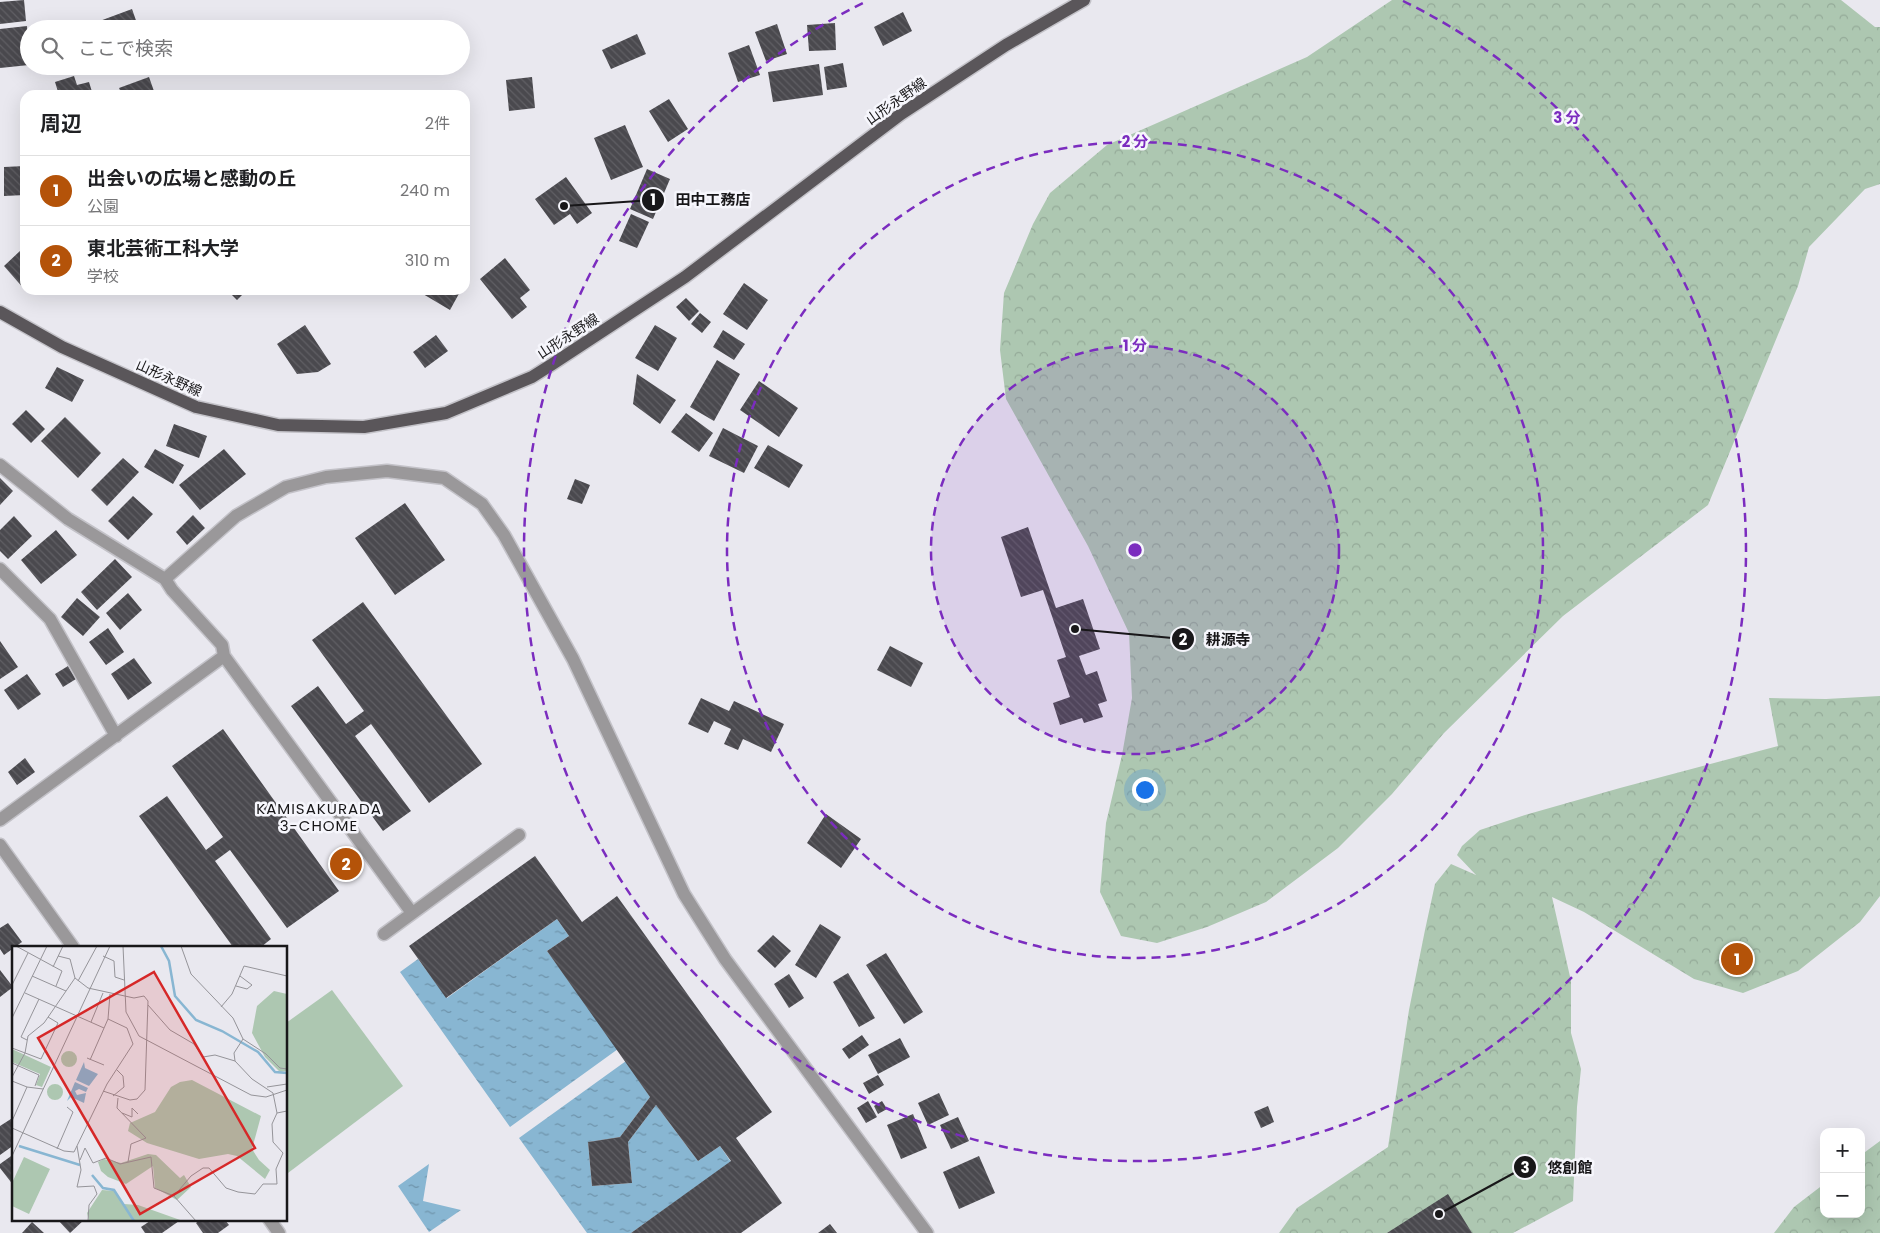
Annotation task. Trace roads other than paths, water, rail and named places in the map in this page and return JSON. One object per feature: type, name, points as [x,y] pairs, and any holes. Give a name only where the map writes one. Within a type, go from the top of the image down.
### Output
[{"type":"main road","name":"山形永野線","points":[[0,312],[62,347],[196,407],[278,425],[364,427],[446,413],[532,377],[551,365],[685,277],[902,114],[1006,45],[1084,0]]},
{"type":"street","points":[[0,465],[68,519],[165,579],[172,590],[222,644],[224,656],[412,914]]},
{"type":"street","points":[[165,579],[236,516],[286,487],[326,477],[387,471],[444,478],[482,504],[504,535],[573,659],[684,894],[725,960],[926,1233]]},
{"type":"street","points":[[0,569],[50,619],[116,736]]},
{"type":"street","points":[[0,820],[224,656]]},
{"type":"street","points":[[384,934],[519,835]]},
{"type":"street","points":[[0,845],[72,946]]},
{"type":"street","points":[[270,1220],[279,1233]]},
{"type":"water","points":[[557,919],[569,936],[547,951],[618,1049],[510,1127],[400,972],[418,959],[447,998]]},
{"type":"water","points":[[626,1061],[650,1097],[620,1137],[588,1142],[592,1186],[632,1183],[628,1142],[656,1105],[698,1161],[720,1146],[731,1162],[631,1233],[587,1233],[519,1138]]},
{"type":"water","points":[[429,1164],[423,1201],[461,1210],[429,1232],[398,1186]]},
{"type":"place","name":"田中工務店","points":[[564,206]]},
{"type":"place","name":"耕源寺","points":[[1075,629]]},
{"type":"place","name":"東北芸術工科大学","points":[[346,864]]},
{"type":"place","name":"出会いの広場と感動の丘","points":[[1737,959]]},
{"type":"place","name":"悠創館","points":[[1439,1214]]},
{"type":"district","name":"KAMISAKURADA 3-CHOME","points":[[319,818]]}]
